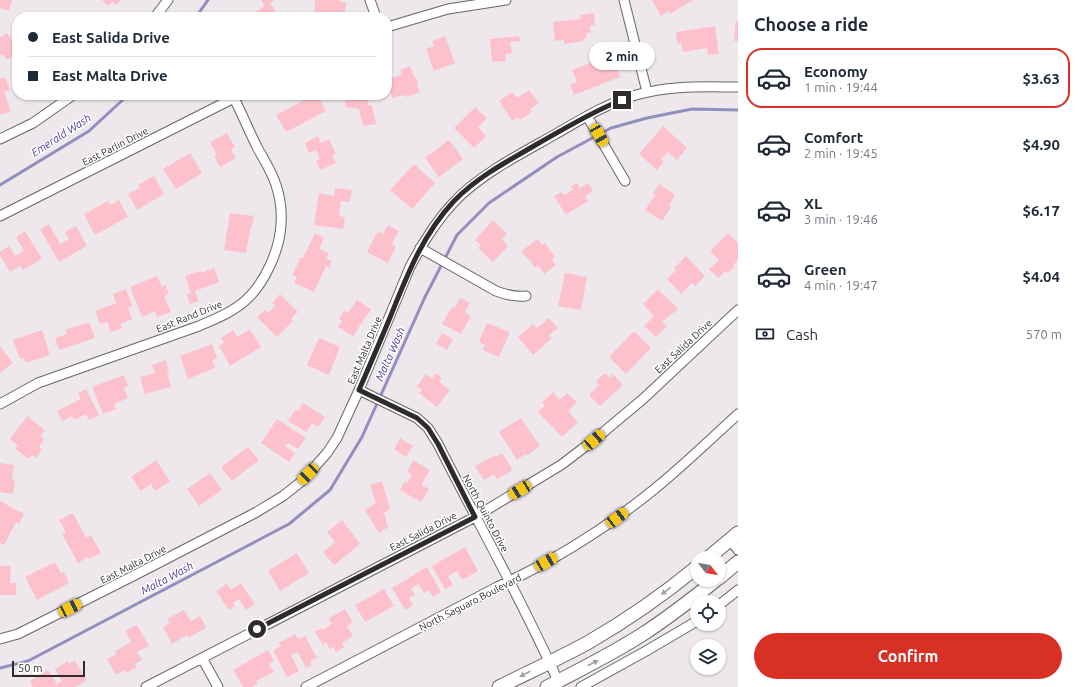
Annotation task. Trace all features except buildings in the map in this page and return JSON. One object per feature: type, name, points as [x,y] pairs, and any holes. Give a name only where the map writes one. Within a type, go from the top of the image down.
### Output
[{"type":"main road","points":[[719,551],[735,541]]},
{"type":"main road","points":[[726,572],[738,562]]},
{"type":"main road","points":[[500,687],[587,643],[642,608],[690,572]]},
{"type":"main road","points":[[547,687],[598,661],[643,634],[707,587]]},
{"type":"street","points":[[159,12],[168,0]]},
{"type":"street","points":[[370,0],[374,12]]},
{"type":"street","points":[[392,26],[448,9],[501,0]]},
{"type":"street","points":[[624,0],[647,92]]},
{"type":"street","name":"East Malta Drive","points":[[0,639],[18,634],[248,516],[283,496],[302,481],[327,454],[337,438],[420,248],[439,219],[454,201],[474,184],[495,169],[609,104],[647,92],[681,86],[738,87]]},
{"type":"street","points":[[0,139],[34,123],[66,100]]},
{"type":"street","name":"East Parlin Drive","points":[[0,216],[229,100]]},
{"type":"street","name":"East Rand Drive","points":[[0,404],[38,384],[215,319],[246,299],[260,284],[271,264],[277,246],[281,225],[281,206],[276,185],[239,100]]},
{"type":"street","points":[[587,116],[625,181]]},
{"type":"street","points":[[420,248],[496,290],[508,295],[518,297],[526,296]]},
{"type":"street","name":"East Salida Drive","points":[[146,687],[475,517],[561,465],[594,440],[643,399],[738,310]]},
{"type":"street","name":"North Quinto Drive","points":[[359,390],[417,418],[428,428],[438,444],[510,582],[558,681]]},
{"type":"street","name":"North Saguaro Boulevard","points":[[306,687],[522,576],[570,548],[617,518],[657,487],[690,459],[738,414]]},
{"type":"street","points":[[726,599],[738,590]]},
{"type":"street","points":[[581,687],[690,625]]},
{"type":"street","points":[[202,658],[218,687]]},
{"type":"waterway","name":"Emerald Wash","points":[[200,12],[208,0]]},
{"type":"waterway","name":"Emerald Wash","points":[[0,185],[89,131],[123,100]]},
{"type":"waterway","name":"Malta Wash","points":[[0,668],[28,661],[289,524],[330,490],[362,437],[425,297],[457,235],[489,203],[557,157],[611,128],[647,118],[692,109],[738,110]]},
{"type":"route","points":[[257,629],[475,517],[438,444],[428,428],[417,418],[359,390],[410,267],[420,248],[439,219],[454,201],[495,169],[609,104],[622,100]]}]
